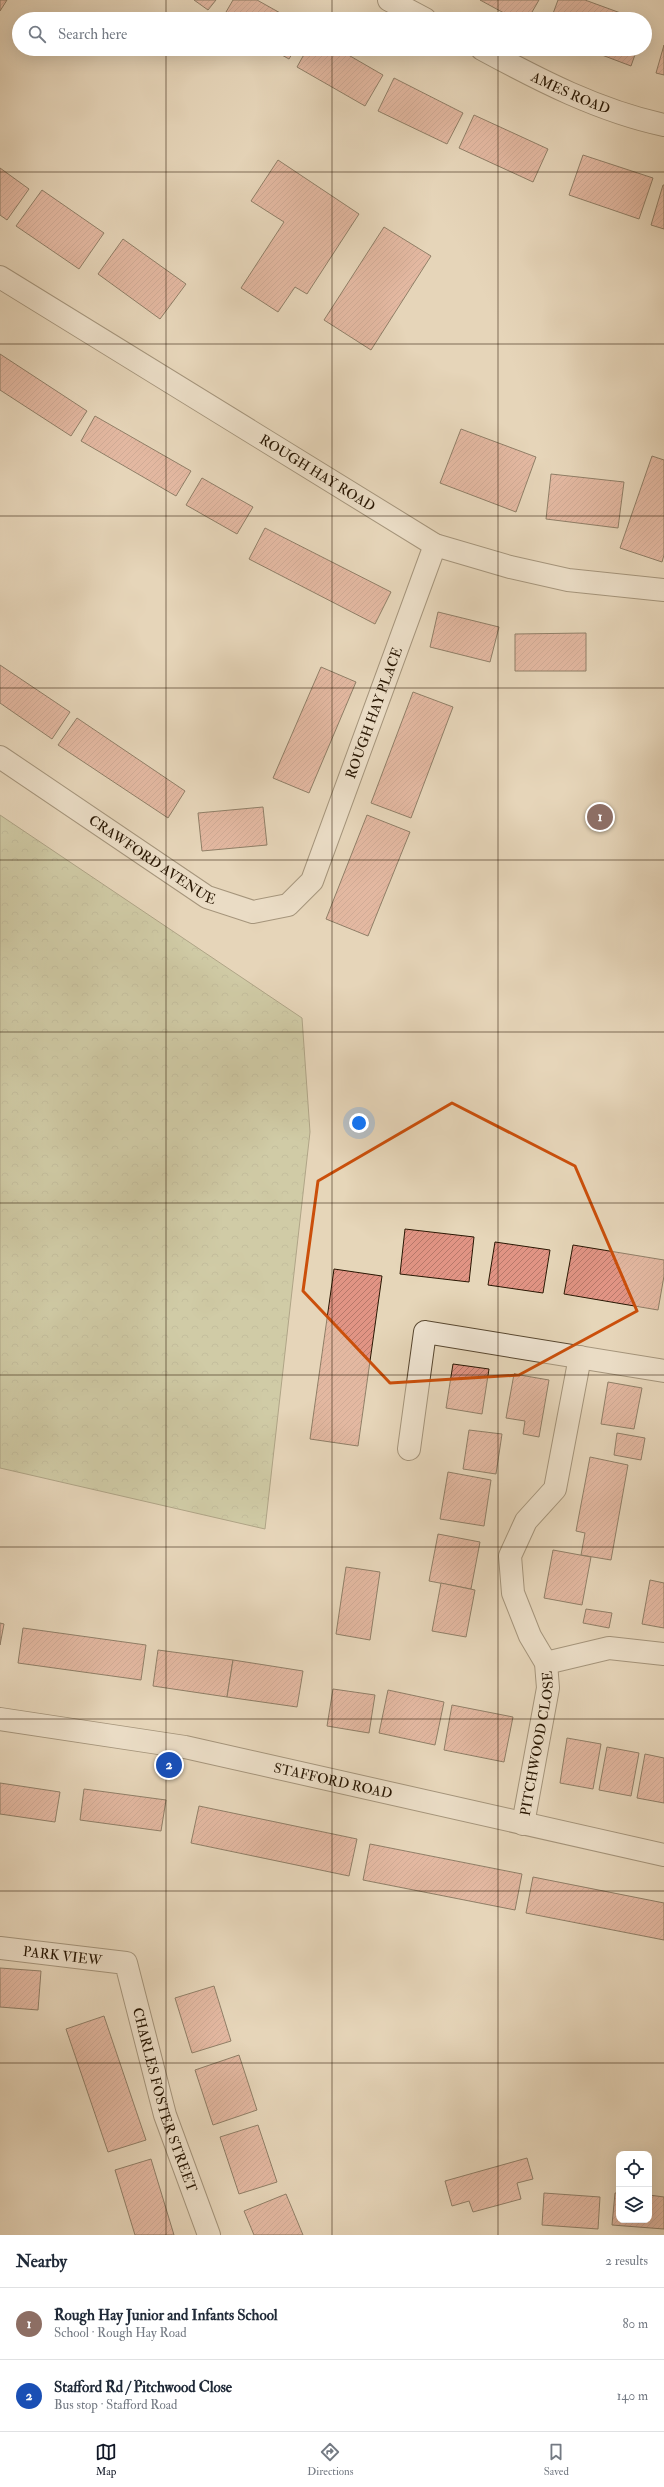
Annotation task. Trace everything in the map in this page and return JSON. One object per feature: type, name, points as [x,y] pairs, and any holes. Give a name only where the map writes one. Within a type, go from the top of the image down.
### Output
[{"type":"street","points":[[389,0],[412,12]]},
{"type":"street","name":"AMES ROAD","points":[[496,56],[561,89],[664,125]]},
{"type":"street","name":"ROUGH HAY ROAD","points":[[0,277],[434,545],[510,567],[568,580],[664,590]]},
{"type":"street","name":"ROUGH HAY PLACE","points":[[312,881],[434,545]]},
{"type":"street","name":"CRAWFORD AVENUE","points":[[0,757],[207,897],[253,912],[288,905],[312,881]]},
{"type":"street","points":[[409,1449],[425,1332],[664,1371]]},
{"type":"street","name":"PITCHWOOD CLOSE","points":[[523,1824],[548,1688],[546,1663],[530,1636],[513,1593],[510,1556],[526,1521],[555,1488],[580,1357]]},
{"type":"street","name":"PITCHWOOD CLOSE","points":[[546,1663],[608,1648],[664,1654]]},
{"type":"street","name":"STAFFORD ROAD","points":[[0,1719],[185,1747],[664,1855]]},
{"type":"street","name":"PARK VIEW","points":[[0,1948],[126,1963]]},
{"type":"street","name":"CHARLES FOSTER STREET","points":[[126,1963],[165,2115],[210,2235]]},
{"type":"highlighted area","points":[[452,1103],[575,1166],[637,1311],[519,1375],[390,1383],[303,1291],[318,1181]]},
{"type":"green space","points":[[0,815],[302,1018],[310,1132],[265,1529],[0,1468]]},
{"type":"building","points":[[0,0],[7,0],[0,11]]},
{"type":"building","points":[[194,0],[216,0],[208,10]]},
{"type":"building","points":[[233,0],[257,0],[278,12],[226,12]]},
{"type":"building","points":[[480,0],[539,0],[532,12],[502,12]]},
{"type":"building","points":[[558,0],[585,0],[618,12],[554,12]]},
{"type":"building","points":[[664,45],[664,75],[656,73]]},
{"type":"building","points":[[284,56],[291,56],[289,59]]},
{"type":"building","points":[[303,56],[350,56],[383,75],[365,106],[297,67]]},
{"type":"building","points":[[605,56],[635,56],[631,66]]},
{"type":"building","points":[[394,78],[463,113],[447,144],[378,111]]},
{"type":"building","points":[[474,115],[548,149],[533,182],[459,148]]},
{"type":"building","points":[[583,155],[653,178],[639,219],[569,195]]},
{"type":"building","points":[[278,160],[359,214],[307,294],[295,287],[278,312],[241,288],[284,222],[251,201]]},
{"type":"building","points":[[0,168],[29,189],[7,220],[0,215]]},
{"type":"building","points":[[664,185],[664,229],[651,225]]},
{"type":"building","points":[[42,190],[104,233],[79,269],[16,226]]},
{"type":"building","points":[[384,227],[431,256],[371,350],[324,320]]},
{"type":"building","points":[[123,239],[186,284],[160,319],[98,274]]},
{"type":"building","points":[[0,354],[87,411],[71,436],[0,390]]},
{"type":"building","points":[[95,416],[191,471],[176,496],[81,441]]},
{"type":"building","points":[[461,429],[536,457],[516,512],[440,483]]},
{"type":"building","points":[[652,456],[664,460],[664,555],[662,562],[620,548]]},
{"type":"building","points":[[551,474],[624,482],[618,528],[546,519]]},
{"type":"building","points":[[202,478],[253,507],[237,534],[186,505]]},
{"type":"building","points":[[265,528],[391,592],[375,624],[249,559]]},
{"type":"building","points":[[438,612],[499,627],[490,662],[430,647]]},
{"type":"building","points":[[586,633],[586,671],[515,671],[515,634]]},
{"type":"building","points":[[0,665],[70,712],[52,739],[0,703]]},
{"type":"building","points":[[321,667],[356,682],[309,793],[273,778]]},
{"type":"building","points":[[413,692],[453,707],[411,818],[371,803]]},
{"type":"building","points":[[77,718],[185,791],[168,818],[58,745]]},
{"type":"building","points":[[263,807],[267,845],[202,851],[198,813]]},
{"type":"building","points":[[367,815],[410,832],[368,936],[326,919]]},
{"type":"building","points":[[405,1229],[474,1237],[469,1282],[400,1274]]},
{"type":"building","points":[[495,1242],[550,1250],[543,1293],[488,1285]]},
{"type":"building","points":[[573,1245],[664,1260],[664,1276],[658,1310],[564,1294]]},
{"type":"building","points":[[334,1269],[382,1276],[358,1446],[310,1439]]},
{"type":"building","points":[[453,1364],[489,1369],[482,1414],[446,1408]]},
{"type":"building","points":[[514,1374],[549,1380],[539,1437],[523,1434],[525,1421],[506,1418]]},
{"type":"building","points":[[608,1382],[642,1388],[634,1429],[601,1424]]},
{"type":"building","points":[[469,1430],[502,1434],[496,1474],[463,1469]]},
{"type":"building","points":[[617,1433],[645,1438],[641,1460],[614,1455]]},
{"type":"building","points":[[590,1457],[628,1465],[611,1560],[581,1555],[585,1533],[576,1531]]},
{"type":"building","points":[[448,1472],[491,1480],[484,1526],[440,1519]]},
{"type":"building","points":[[438,1534],[480,1542],[471,1589],[429,1581]]},
{"type":"building","points":[[553,1550],[591,1557],[582,1605],[544,1598]]},
{"type":"building","points":[[346,1567],[380,1572],[370,1640],[336,1634]]},
{"type":"building","points":[[650,1580],[664,1583],[664,1628],[642,1624]]},
{"type":"building","points":[[441,1583],[475,1590],[466,1637],[432,1631]]},
{"type":"building","points":[[586,1609],[612,1613],[609,1628],[583,1623]]},
{"type":"building","points":[[0,1623],[4,1624],[0,1645]]},
{"type":"building","points":[[23,1628],[146,1645],[141,1680],[18,1663]]},
{"type":"building","points":[[158,1650],[233,1660],[227,1697],[153,1686]]},
{"type":"building","points":[[233,1660],[303,1671],[297,1707],[227,1697]]},
{"type":"building","points":[[333,1689],[375,1695],[369,1733],[327,1726]]},
{"type":"building","points":[[388,1690],[444,1702],[435,1745],[379,1733]]},
{"type":"building","points":[[452,1705],[513,1717],[504,1762],[444,1750]]},
{"type":"building","points":[[567,1738],[601,1744],[593,1789],[560,1783]]},
{"type":"building","points":[[607,1747],[639,1753],[631,1796],[599,1790]]},
{"type":"building","points":[[645,1754],[664,1758],[664,1803],[637,1798]]},
{"type":"building","points":[[0,1783],[60,1792],[55,1822],[0,1814]]},
{"type":"building","points":[[84,1789],[166,1800],[161,1831],[80,1820]]},
{"type":"building","points":[[199,1806],[357,1839],[349,1876],[191,1843]]},
{"type":"building","points":[[370,1844],[522,1874],[515,1910],[363,1880]]},
{"type":"building","points":[[533,1877],[664,1903],[664,1940],[526,1913]]},
{"type":"building","points":[[0,1968],[41,1971],[38,2010],[0,2007]]},
{"type":"building","points":[[214,1986],[231,2041],[192,2053],[175,1998]]},
{"type":"building","points":[[104,2016],[146,2140],[108,2152],[66,2029]]},
{"type":"building","points":[[239,2055],[257,2110],[213,2125],[195,2070]]},
{"type":"building","points":[[258,2125],[277,2182],[239,2194],[220,2137]]},
{"type":"building","points":[[527,2158],[533,2179],[517,2183],[521,2199],[473,2212],[469,2201],[452,2206],[445,2181]]},
{"type":"building","points":[[151,2159],[174,2235],[135,2235],[115,2170]]},
{"type":"building","points":[[544,2193],[600,2197],[598,2229],[542,2225]]},
{"type":"building","points":[[615,2193],[616,2223],[652,2223],[652,2195],[664,2197],[664,2229],[612,2225]]},
{"type":"building","points":[[286,2194],[303,2235],[254,2235],[244,2211]]},
{"type":"place","name":"Rough Hay Junior and Infants School","points":[[600,817]]},
{"type":"place","name":"Stafford Rd / Pitchwood Close","points":[[169,1765]]}]
